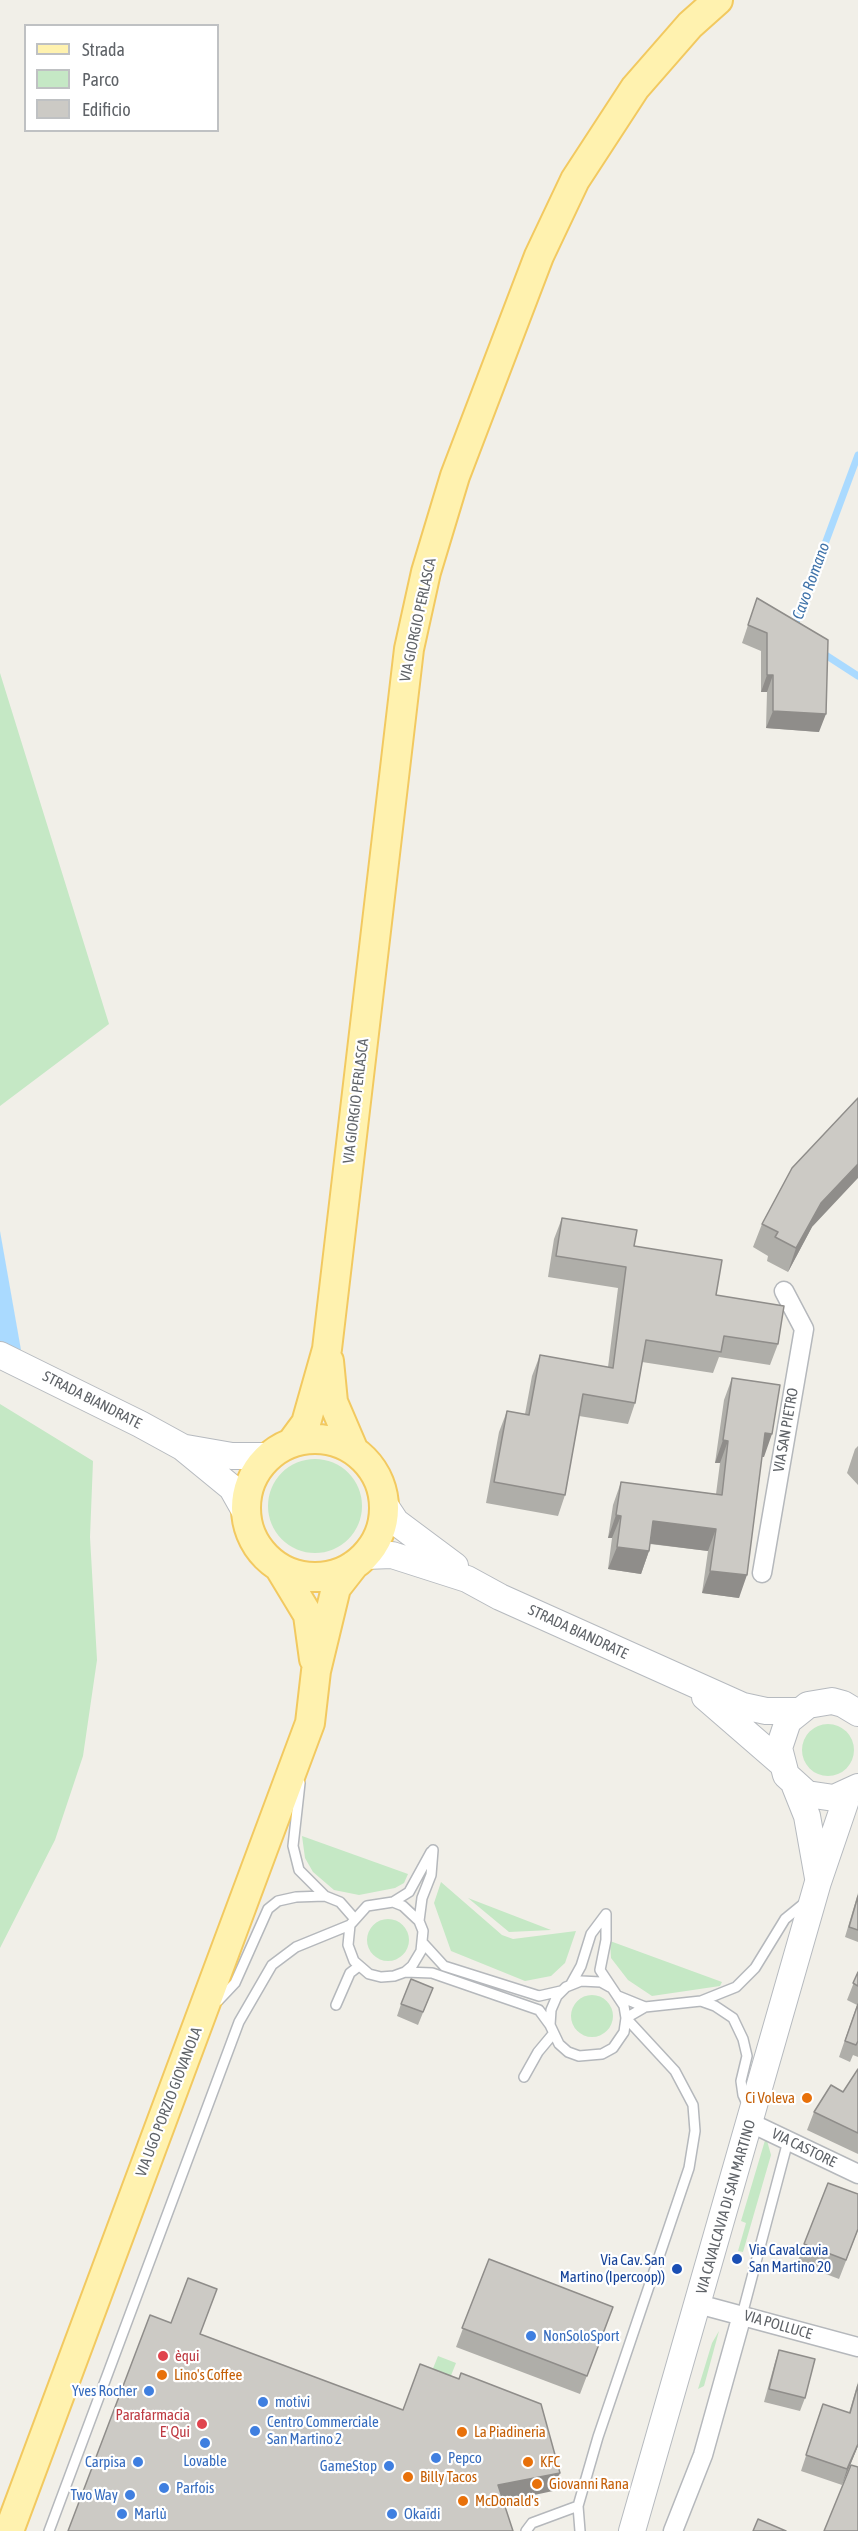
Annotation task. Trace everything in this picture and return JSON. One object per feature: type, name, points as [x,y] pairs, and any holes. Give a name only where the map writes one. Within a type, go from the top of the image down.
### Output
[{"type":"main road","name":"VIA GIORGIO PERLASCA","points":[[280,1449],[306,1423],[327,1349],[409,649],[426,572],[455,476],[535,267],[575,180],[634,88],[690,25],[718,0]]},
{"type":"main road","name":"VIA GIORGIO PERLASCA","points":[[327,1349],[333,1402],[354,1451]]},
{"type":"main road","name":"STRADA BIANDRATE","points":[[0,1355],[182,1448],[232,1488],[245,1511]]},
{"type":"main road","points":[[308,1439],[324,1439],[354,1451],[369,1465],[380,1483],[384,1504],[383,1522],[376,1540],[360,1560],[337,1574],[317,1577],[298,1575],[279,1568],[255,1543],[248,1528],[245,1511],[251,1481],[280,1449],[308,1439]]},
{"type":"main road","name":"STRADA BIANDRATE","points":[[182,1448],[232,1456],[280,1449]]},
{"type":"main road","name":"STRADA BIANDRATE","points":[[384,1504],[396,1522],[453,1564],[467,1579]]},
{"type":"main road","name":"STRADA BIANDRATE","points":[[360,1560],[392,1555],[415,1560],[467,1579],[743,1706],[766,1711],[797,1711],[819,1702],[853,1705]]},
{"type":"main road","name":"VIA UGO PORZIO GIOVANOLA","points":[[9,2531],[310,1723],[316,1671],[336,1588],[360,1560]]},
{"type":"main road","name":"VIA UGO PORZIO GIOVANOLA","points":[[279,1568],[308,1615],[316,1671]]},
{"type":"main road","name":"STRADA BIANDRATE","points":[[689,1683],[780,1762],[795,1786]]},
{"type":"main road","points":[[780,1762],[781,1734],[797,1711]]},
{"type":"main road","points":[[795,1786],[820,1798],[834,1798],[853,1791]]},
{"type":"main road","name":"VIA CAVALCAVIA DI SAN MARTINO","points":[[795,1786],[807,1816],[817,1888]]},
{"type":"main road","name":"VIA CAVALCAVIA DI SAN MARTINO","points":[[632,2531],[817,1888],[853,1791]]},
{"type":"street","name":"VIA SAN PIETRO","points":[[762,1573],[804,1329],[784,1291]]},
{"type":"street","name":"VIA CASTORE","points":[[752,2119],[789,2141],[858,2174]]},
{"type":"street","name":"VIA POLLUCE","points":[[698,2304],[858,2347]]},
{"type":"street","points":[[673,2531],[703,2455],[742,2315]]},
{"type":"lane","points":[[310,1723],[293,1846],[299,1870],[324,1896]]},
{"type":"lane","points":[[393,1902],[409,1892],[433,1850],[431,1875],[422,1898],[419,1921],[423,1943],[418,1959],[405,1972]]},
{"type":"lane","points":[[200,2020],[235,1983],[268,1909],[278,1901],[296,1897],[324,1896],[340,1902],[352,1922],[348,1945],[359,1966],[369,1974],[381,1977],[405,1972],[432,1973],[538,2010],[568,2052],[591,2057],[603,2054],[621,2039],[626,2018],[645,2007],[701,2001],[736,1987],[754,1968],[785,1919],[817,1888]]},
{"type":"lane","points":[[49,2531],[239,2022],[272,1965],[296,1947],[352,1922],[375,1903],[393,1902],[403,1906],[419,1921]]},
{"type":"lane","points":[[571,1984],[581,1966],[591,1934],[606,1914],[606,1940],[600,1970],[610,1987],[618,1995],[645,2007]]},
{"type":"lane","points":[[423,1943],[444,1966],[539,1996],[561,1991]]},
{"type":"lane","points":[[336,2005],[350,1973],[359,1966]]},
{"type":"lane","points":[[524,2077],[551,2030],[553,2003],[561,1991],[571,1984],[590,1980],[610,1987]]},
{"type":"lane","points":[[580,2531],[578,2506],[598,2437],[689,2168],[695,2131],[693,2105],[675,2071],[626,2018],[618,1995]]},
{"type":"lane","points":[[701,2001],[715,2006],[733,2018],[743,2039],[747,2056],[742,2088],[752,2119]]},
{"type":"lane","points":[[742,2315],[789,2141]]},
{"type":"lane","points":[[526,2531],[532,2523],[578,2506]]},
{"type":"green space","points":[[0,673],[109,1024],[0,1106]]},
{"type":"green space","points":[[0,1404],[93,1461],[90,1537],[97,1660],[83,1756],[55,1840],[0,1948]]},
{"type":"green space","points":[[315,1459],[333,1463],[348,1473],[358,1488],[362,1506],[358,1524],[348,1539],[333,1549],[315,1553],[297,1549],[282,1539],[272,1524],[268,1506],[272,1488],[282,1473],[297,1463]]},
{"type":"green space","points":[[823,1724],[833,1724],[847,1731],[854,1750],[847,1769],[833,1776],[823,1776],[813,1772],[806,1765],[802,1755],[802,1745],[806,1735],[813,1728]]},
{"type":"green space","points":[[302,1836],[408,1874],[404,1883],[395,1888],[359,1895],[334,1890],[313,1872],[305,1858]]},
{"type":"green space","points":[[441,1882],[502,1935],[513,1939],[576,1931],[565,1963],[551,1976],[525,1981],[451,1951],[434,1903]]},
{"type":"green space","points":[[468,1898],[551,1930],[509,1932]]},
{"type":"green space","points":[[388,1919],[396,1920],[403,1925],[408,1932],[408,1948],[403,1955],[396,1960],[388,1961],[380,1960],[373,1955],[368,1948],[367,1940],[368,1932],[373,1925],[380,1920]]},
{"type":"green space","points":[[610,1941],[722,1982],[720,1986],[652,1996],[628,1980],[611,1958]]},
{"type":"green space","points":[[592,1995],[600,1996],[607,2001],[612,2008],[612,2024],[607,2031],[600,2036],[592,2037],[584,2036],[577,2031],[572,2024],[571,2016],[572,2008],[577,2001],[584,1996]]},
{"type":"green space","points":[[766,2137],[771,2155],[743,2252],[738,2251],[746,2223],[741,2221]]},
{"type":"green space","points":[[719,2331],[704,2386],[698,2389],[712,2343]]},
{"type":"green space","points":[[438,2356],[456,2363],[446,2388],[428,2381]]},
{"type":"water","points":[[0,1231],[21,1350],[0,1341]]},
{"type":"building","points":[[757,598],[828,640],[826,714],[773,711],[773,675],[767,675],[767,633],[748,625]]},
{"type":"building","points":[[858,1098],[858,1164],[821,1203],[796,1248],[775,1237],[778,1232],[762,1224],[792,1168]]},
{"type":"building","points":[[562,1218],[637,1230],[634,1246],[722,1260],[716,1295],[784,1306],[778,1344],[724,1336],[721,1352],[646,1340],[635,1403],[583,1394],[565,1495],[494,1482],[507,1411],[529,1415],[540,1355],[613,1368],[626,1267],[556,1256]]},
{"type":"building","points":[[732,1378],[780,1385],[772,1434],[765,1433],[747,1575],[710,1571],[716,1529],[653,1521],[649,1551],[617,1547],[621,1516],[616,1515],[621,1482],[722,1495],[728,1441],[723,1440]]},
{"type":"building","points":[[858,1896],[858,1930],[849,1927]]},
{"type":"building","points":[[858,1972],[858,1986],[853,1983]]},
{"type":"building","points":[[411,1979],[433,1988],[423,2012],[401,2004]]},
{"type":"building","points":[[858,2004],[858,2041],[856,2045],[845,2041]]},
{"type":"building","points":[[858,2069],[858,2133],[814,2112],[831,2085],[843,2092]]},
{"type":"building","points":[[828,2183],[858,2194],[858,2229],[846,2260],[804,2244]]},
{"type":"building","name":"NonSoloSport","points":[[489,2259],[613,2307],[587,2376],[462,2328]]},
{"type":"building","name":"Centro Commerciale San Martino 2","points":[[188,2278],[217,2289],[200,2334],[403,2410],[420,2364],[459,2379],[461,2373],[541,2404],[560,2473],[498,2485],[513,2531],[68,2531],[150,2315],[171,2323]]},
{"type":"building","points":[[779,2350],[815,2359],[805,2398],[769,2389]]},
{"type":"building","points":[[858,2385],[858,2444],[847,2469],[806,2455],[823,2404],[850,2413]]},
{"type":"building","points":[[851,2465],[858,2467],[858,2531],[824,2531]]},
{"type":"building","points":[[758,2519],[786,2531],[753,2531]]},
{"type":"waterway","name":"Cavo Romano","points":[[793,630],[858,455]]},
{"type":"waterway","name":"Cavo Romano","points":[[821,652],[858,676]]},
{"type":"place","name":"Ci Voleva","points":[[807,2098]]},
{"type":"place","name":"Via Cavalcavia San Martino 20","points":[[737,2259]]},
{"type":"place","name":"Via Cav. San Martino (Ipercoop))","points":[[677,2269]]},
{"type":"place","name":"NonSoloSport","points":[[531,2336]]},
{"type":"place","name":"èqui","points":[[163,2356]]},
{"type":"place","name":"Lino's Coffee","points":[[162,2375]]},
{"type":"place","name":"Yves Rocher","points":[[149,2391]]},
{"type":"place","name":"motivi","points":[[263,2402]]},
{"type":"place","name":"Parafarmacia E' Qui","points":[[202,2424]]},
{"type":"place","name":"Centro Commerciale San Martino 2","points":[[255,2431]]},
{"type":"place","name":"La Piadineria","points":[[462,2432]]},
{"type":"place","name":"Lovable","points":[[205,2443]]},
{"type":"place","name":"Pepco","points":[[436,2458]]},
{"type":"place","name":"Carpisa","points":[[138,2462]]},
{"type":"place","name":"KFC","points":[[528,2462]]},
{"type":"place","name":"GameStop","points":[[389,2466]]},
{"type":"place","name":"Billy Tacos","points":[[408,2477]]},
{"type":"place","name":"Giovanni Rana","points":[[537,2484]]},
{"type":"place","name":"Parfois","points":[[164,2488]]},
{"type":"place","name":"Two Way","points":[[130,2495]]},
{"type":"place","name":"McDonald's","points":[[463,2501]]},
{"type":"place","name":"Marlù","points":[[122,2514]]},
{"type":"place","name":"Okaïdi","points":[[392,2514]]}]
